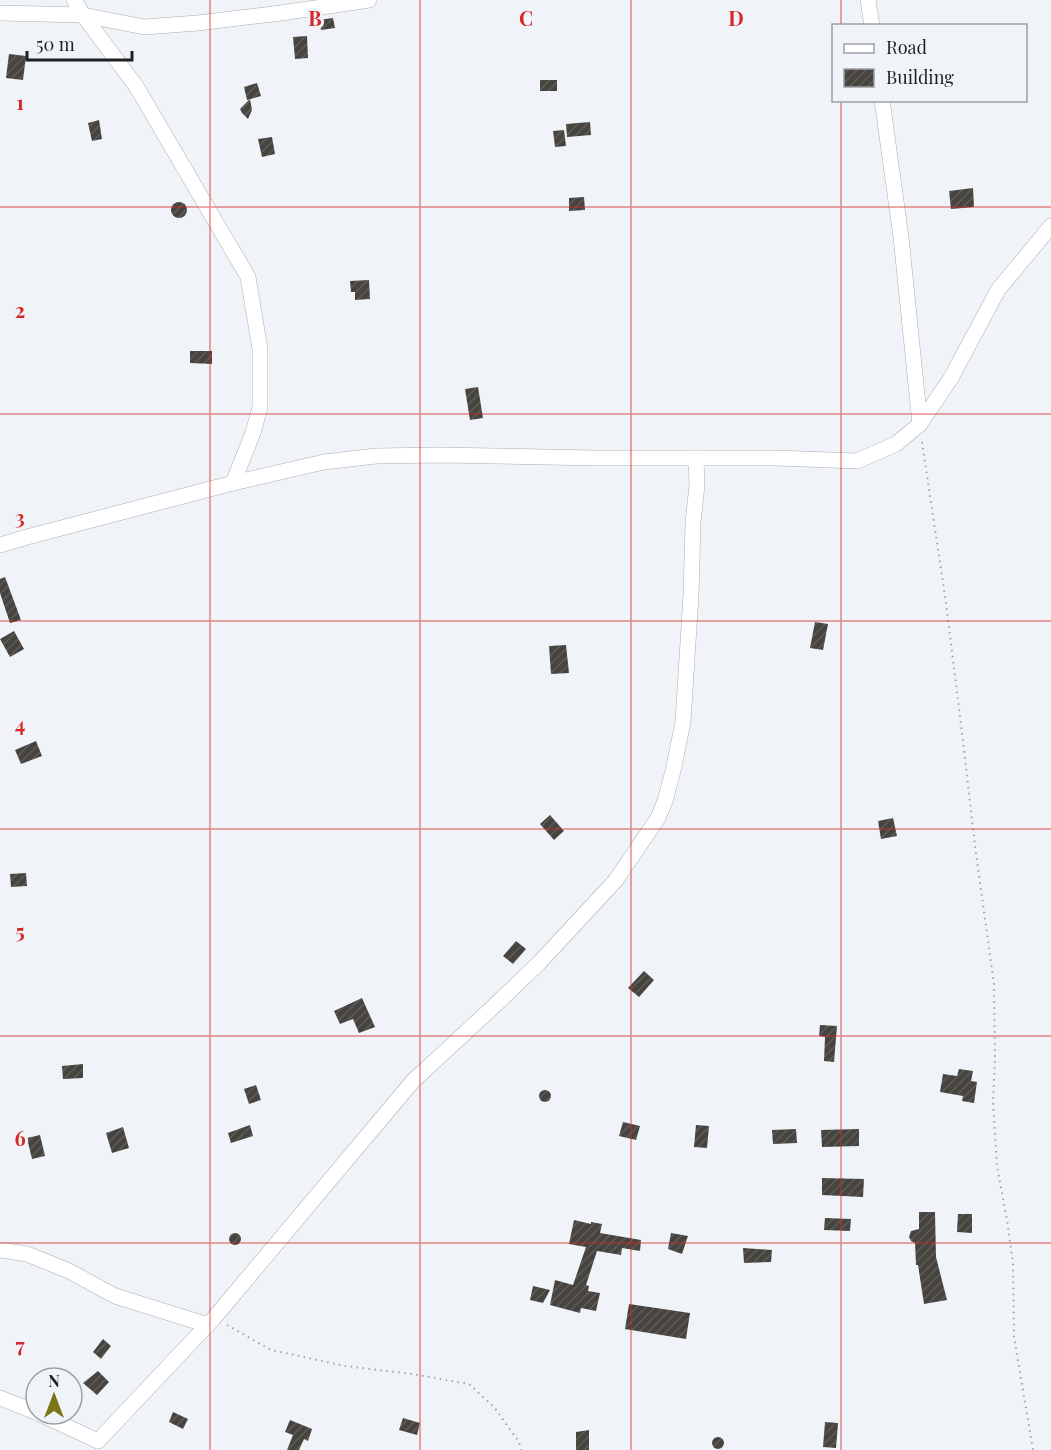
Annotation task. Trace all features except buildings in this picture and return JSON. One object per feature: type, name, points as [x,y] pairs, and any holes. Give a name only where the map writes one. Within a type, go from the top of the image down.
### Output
[{"type":"street","points":[[74,0],[136,86],[248,277],[260,349],[260,407],[253,433],[233,483]]},
{"type":"street","points":[[0,12],[83,15],[144,27],[198,23],[369,0]]},
{"type":"street","points":[[868,0],[872,24]]},
{"type":"street","points":[[882,102],[901,237],[920,424]]},
{"type":"street","points":[[0,546],[233,483],[324,462],[376,456],[857,460],[896,444],[920,424],[951,378],[998,290],[1051,226]]},
{"type":"street","points":[[66,1426],[98,1441],[211,1322],[413,1081],[539,963],[616,880],[658,818],[673,771],[683,722],[697,485],[696,458]]},
{"type":"street","points":[[0,1250],[27,1254],[69,1271],[115,1296],[211,1322]]},
{"type":"street","points":[[0,1398],[24,1407]]},
{"type":"path","points":[[920,424],[994,984],[993,1102],[997,1166],[1013,1263],[1014,1337],[1033,1450]]},
{"type":"path","points":[[211,1322],[271,1350],[345,1366],[469,1384],[494,1407],[519,1442],[521,1450]]}]
